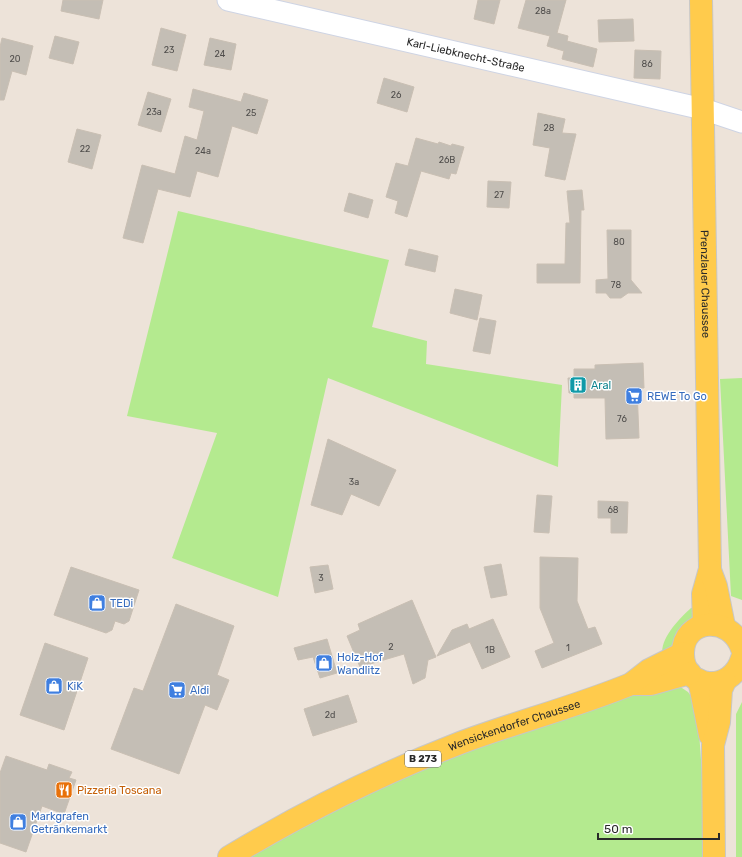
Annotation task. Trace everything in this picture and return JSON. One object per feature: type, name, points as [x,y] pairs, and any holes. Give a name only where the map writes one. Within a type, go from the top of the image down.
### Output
[{"type":"main road","name":"Prenzlauer Chaussee","points":[[701,0],[710,569],[703,594],[730,634]]},
{"type":"main road","points":[[713,745],[694,677],[683,660],[684,644],[696,629],[730,634]]},
{"type":"main road","name":"Wensickendorfer Chaussee","points":[[229,857],[305,813],[393,772],[459,744],[631,684],[649,670],[683,653]]},
{"type":"main road","points":[[714,857],[713,745],[719,722],[721,690],[725,681],[740,667],[742,658]]},
{"type":"main road","name":"Wensickendorfer Chaussee","points":[[631,684],[651,684],[694,677],[708,683],[725,681]]},
{"type":"street","name":"Karl-Liebknecht-Straße","points":[[228,0],[299,8],[703,110],[742,122]]},
{"type":"green space","points":[[178,211],[389,260],[372,327],[427,341],[426,364],[562,385],[558,467],[328,378],[278,597],[172,558],[217,433],[127,416]]},
{"type":"green space","points":[[742,378],[742,600],[731,596],[720,379]]},
{"type":"green space","points":[[700,607],[679,640],[663,657],[662,650],[666,637],[671,630],[691,608]]},
{"type":"green space","points":[[676,684],[688,692],[697,704],[705,815],[706,857],[248,857],[373,791],[474,749],[657,687]]},
{"type":"green space","points":[[742,702],[742,857],[736,857],[736,714]]},
{"type":"building","points":[[63,0],[103,0],[99,19],[61,11]]},
{"type":"building","points":[[478,0],[500,0],[494,24],[474,19]]},
{"type":"building","points":[[526,0],[566,0],[557,33],[568,36],[567,41],[597,49],[593,67],[562,59],[564,51],[547,46],[550,36],[518,28]]},
{"type":"building","points":[[633,19],[634,41],[599,42],[598,20]]},
{"type":"building","points":[[161,28],[186,35],[177,71],[152,65]]},
{"type":"building","points":[[55,36],[79,42],[73,64],[49,58]]},
{"type":"building","points":[[2,38],[33,46],[26,75],[12,71],[4,100],[0,100],[0,47]]},
{"type":"building","points":[[210,38],[236,44],[231,70],[204,65]]},
{"type":"building","points":[[635,50],[661,51],[660,79],[634,78]]},
{"type":"building","points":[[384,78],[414,87],[407,112],[377,103]]},
{"type":"building","points":[[193,89],[241,102],[244,93],[268,100],[257,134],[232,126],[218,177],[197,171],[190,197],[158,189],[143,243],[123,238],[142,165],[175,174],[185,136],[197,140],[204,111],[189,107]]},
{"type":"building","points":[[148,92],[171,99],[161,132],[138,125]]},
{"type":"building","points":[[538,113],[565,119],[562,133],[576,134],[565,180],[545,176],[550,148],[533,145]]},
{"type":"building","points":[[77,129],[101,135],[92,169],[68,162]]},
{"type":"building","points":[[416,138],[438,144],[439,142],[451,146],[452,144],[464,147],[456,174],[451,173],[449,179],[421,171],[407,217],[395,213],[398,201],[386,197],[396,163],[408,166]]},
{"type":"building","points":[[488,181],[511,182],[509,208],[487,207]]},
{"type":"building","points":[[582,190],[584,210],[581,210],[580,283],[537,283],[537,264],[565,264],[566,223],[570,223],[567,191]]},
{"type":"building","points":[[349,193],[373,200],[368,218],[344,211]]},
{"type":"building","points":[[607,230],[631,230],[631,280],[642,293],[628,293],[621,298],[610,298],[606,293],[596,293],[596,280],[608,279]]},
{"type":"building","points":[[409,249],[438,256],[435,272],[405,265]]},
{"type":"building","points":[[455,289],[482,295],[477,320],[450,313]]},
{"type":"building","points":[[480,318],[496,321],[490,354],[473,351]]},
{"type":"building","points":[[643,363],[644,388],[637,388],[639,438],[606,439],[605,398],[574,398],[574,393],[569,393],[568,378],[574,378],[574,369],[595,369],[595,365]]},
{"type":"building","points":[[328,439],[396,470],[379,506],[351,494],[342,515],[311,505]]},
{"type":"building","points":[[537,495],[552,496],[549,533],[534,532]]},
{"type":"building","points":[[598,501],[628,502],[627,533],[611,533],[611,518],[598,518]]},
{"type":"building","points":[[540,557],[578,558],[577,601],[588,629],[595,627],[602,644],[542,668],[535,651],[554,643],[540,608]]},
{"type":"building","points":[[501,564],[507,595],[491,598],[484,567]]},
{"type":"building","points":[[328,565],[333,589],[315,593],[310,567]]},
{"type":"building","name":"TEDi","points":[[71,567],[139,590],[129,621],[124,624],[115,621],[112,630],[106,633],[54,615]]},
{"type":"building","points":[[412,600],[436,657],[428,660],[425,678],[413,684],[404,654],[360,667],[347,636],[360,630],[358,624]]},
{"type":"building","name":"Aldi","points":[[176,604],[234,626],[217,675],[229,680],[217,710],[205,705],[179,774],[111,749],[134,688],[143,691]]},
{"type":"building","points":[[493,619],[510,657],[482,669],[470,642],[437,656],[452,630],[467,624],[469,629]]},
{"type":"building","points":[[327,639],[337,673],[320,678],[313,657],[298,660],[294,648]]},
{"type":"building","name":"KiK","points":[[45,643],[88,658],[64,730],[20,715]]},
{"type":"building","points":[[348,695],[357,722],[313,736],[304,709]]},
{"type":"building","name":"Markgrafen Getränkemarkt","points":[[6,756],[47,770],[49,764],[72,772],[69,778],[76,780],[64,814],[42,806],[26,852],[0,843],[0,773]]},
{"type":"place","name":"Aral","points":[[578,385]]},
{"type":"place","name":"REWE To Go","points":[[634,396]]},
{"type":"place","name":"TEDi","points":[[97,603]]},
{"type":"place","name":"Holz-Hof Wandlitz","points":[[324,663]]},
{"type":"place","name":"KiK","points":[[54,686]]},
{"type":"place","name":"Aldi","points":[[177,690]]},
{"type":"place","name":"Pizzeria Toscana","points":[[64,790]]},
{"type":"place","name":"Markgrafen Getränkemarkt","points":[[18,822]]}]
